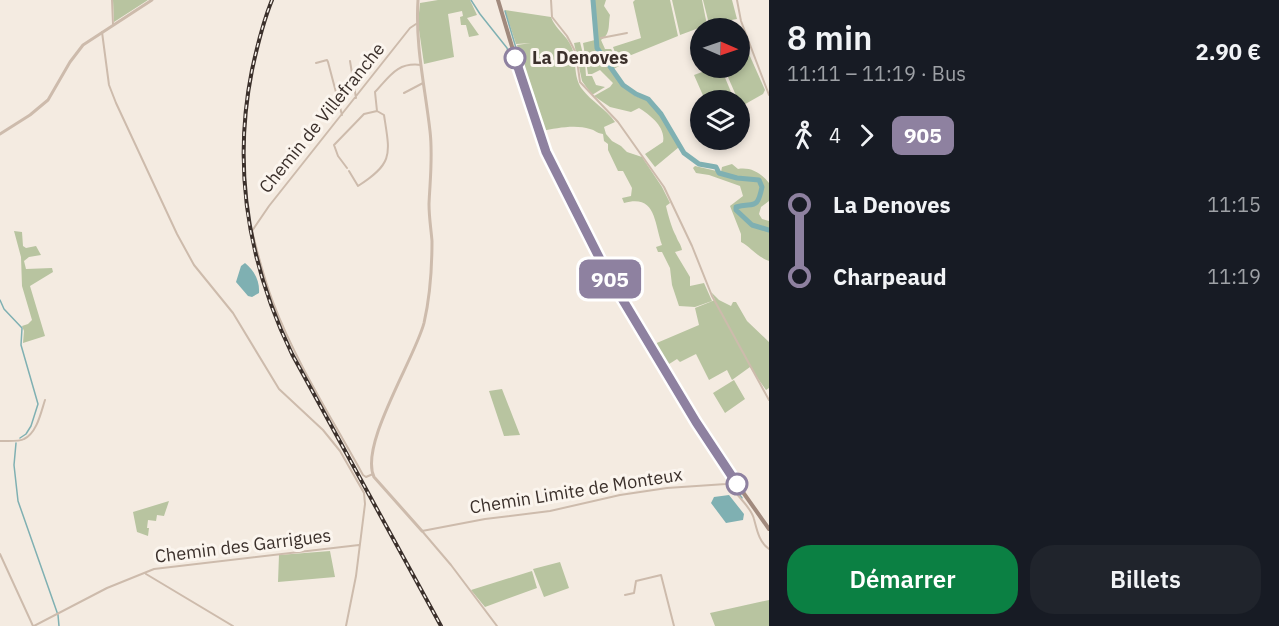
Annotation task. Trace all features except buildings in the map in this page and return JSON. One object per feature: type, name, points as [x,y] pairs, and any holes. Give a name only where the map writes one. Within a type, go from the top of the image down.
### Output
[{"type":"main road","points":[[498,0],[537,130],[550,161],[613,283],[696,422],[769,529]]},
{"type":"street","points":[[112,0],[113,26]]},
{"type":"street","points":[[0,134],[30,115],[48,100],[78,50],[152,0]]},
{"type":"street","points":[[418,0],[416,24],[431,138],[429,204],[432,241],[426,308],[416,347],[380,424],[373,454],[373,474],[451,565],[497,626]]},
{"type":"street","points":[[551,0],[552,17],[567,36],[576,53],[580,82],[618,122],[664,188],[692,246],[712,296],[769,400]]},
{"type":"street","points":[[737,0],[741,21],[769,95]]},
{"type":"street","name":"Chemin de Villefranche","points":[[373,474],[366,477],[363,475],[287,335],[268,289],[252,231],[269,206],[410,28],[416,24]]},
{"type":"street","points":[[102,32],[110,85],[116,103],[177,234],[194,265],[233,313],[279,389],[323,430],[340,451],[364,493],[365,504],[356,576],[346,626]]},
{"type":"street","points":[[601,38],[627,33]]},
{"type":"street","points":[[316,63],[327,60],[342,115]]},
{"type":"street","points":[[350,61],[356,98]]},
{"type":"street","points":[[377,111],[375,92],[403,65],[421,65]]},
{"type":"street","points":[[404,93],[423,83]]},
{"type":"street","points":[[377,111],[384,115],[389,149],[387,157],[378,173],[358,186],[338,156],[334,145],[364,114],[377,111]]},
{"type":"street","points":[[0,441],[21,441],[29,435],[45,400]]},
{"type":"street","points":[[734,479],[729,483],[754,519],[756,530],[764,546],[769,549]]},
{"type":"street","name":"Chemin Limite de Monteux","points":[[422,531],[485,519],[550,511],[620,495],[729,483]]},
{"type":"street","name":"Chemin des Garrigues","points":[[33,626],[107,588],[154,569],[359,545]]},
{"type":"street","points":[[0,554],[33,626]]},
{"type":"street","points":[[145,573],[233,626]]},
{"type":"street","points":[[625,596],[634,593],[636,581],[661,575],[674,626]]},
{"type":"green space","points":[[113,0],[148,0],[114,22]]},
{"type":"green space","points":[[438,0],[470,0],[477,15],[467,18],[479,35],[469,37],[466,25],[461,25],[462,11],[448,14],[454,57],[424,64],[418,23],[420,3]]},
{"type":"green space","points":[[593,0],[606,0],[604,6],[610,15],[609,26],[608,32],[601,40],[605,49],[611,49],[617,58],[613,47],[641,38],[633,2],[635,0],[670,0],[678,36],[619,60],[618,58],[619,66],[612,70],[622,86],[635,96],[647,100],[660,115],[679,147],[655,167],[645,154],[663,142],[660,126],[639,108],[631,112],[610,107],[594,96],[613,83],[600,70],[588,74],[583,43],[595,40]]},
{"type":"green space","points":[[672,0],[702,0],[706,18],[690,18],[690,31],[680,35]]},
{"type":"green space","points":[[703,0],[732,0],[737,18],[708,18]]},
{"type":"green space","points":[[505,10],[551,17],[567,39],[572,48],[579,84],[615,122],[604,127],[606,134],[627,152],[642,157],[670,203],[666,206],[667,210],[682,250],[675,252],[690,277],[690,286],[704,283],[712,301],[695,307],[679,306],[672,285],[670,268],[662,252],[658,252],[656,247],[662,245],[652,212],[642,203],[634,201],[624,203],[622,198],[631,196],[632,188],[623,171],[618,171],[603,134],[579,127],[542,131],[517,45],[531,43],[516,44]]},
{"type":"green space","points":[[580,42],[586,76],[592,76],[596,85],[605,87],[592,95],[582,81],[574,43]]},
{"type":"green space","points":[[750,56],[765,90],[763,94],[750,101],[750,90],[734,90],[728,78],[750,78]]},
{"type":"green space","points":[[695,78],[725,78],[730,90],[701,90]]},
{"type":"green space","points":[[732,164],[738,169],[747,169],[763,176],[769,183],[769,201],[761,207],[759,214],[762,219],[769,221],[769,261],[741,242],[741,234],[730,206],[743,196],[740,186],[696,173],[693,168],[695,166],[721,172],[722,167]]},
{"type":"green space","points":[[14,231],[22,232],[23,246],[26,248],[36,246],[41,255],[29,257],[24,261],[26,269],[52,268],[53,272],[30,286],[45,336],[23,343],[22,326],[32,320],[22,286],[21,257]]},
{"type":"green space","points":[[711,292],[719,300],[731,306],[733,302],[736,302],[747,321],[769,342],[769,388],[766,390],[750,367],[732,380],[727,370],[709,380],[696,354],[680,362],[677,359],[666,366],[652,345],[699,325],[695,308],[715,300]]},
{"type":"green space","points":[[734,380],[745,399],[725,413],[713,393]]},
{"type":"green space","points":[[502,389],[520,435],[504,436],[489,391]]},
{"type":"green space","points":[[169,501],[164,516],[157,515],[156,521],[148,520],[148,536],[137,532],[133,512]]},
{"type":"green space","points":[[330,551],[335,577],[278,582],[279,555]]},
{"type":"green space","points":[[560,562],[569,588],[544,597],[533,569]]},
{"type":"green space","points":[[532,571],[537,588],[485,607],[471,590]]},
{"type":"green space","points":[[769,600],[769,626],[715,626],[710,613]]},
{"type":"water","points":[[245,263],[254,272],[258,284],[259,293],[252,297],[248,296],[236,282],[241,266]]},
{"type":"water","points":[[729,495],[744,514],[743,520],[726,523],[711,503],[714,497]]},
{"type":"waterway","points":[[471,0],[507,48],[540,152]]},
{"type":"waterway","points":[[593,0],[597,48],[623,85],[648,99],[661,114],[684,153],[699,164],[716,167],[719,173],[737,178],[759,180],[762,187],[756,203],[736,207],[736,210],[752,225],[769,230]]},
{"type":"waterway","points":[[505,11],[541,132]]},
{"type":"waterway","points":[[542,136],[548,151]]},
{"type":"waterway","points":[[549,154],[556,169]]},
{"type":"waterway","points":[[542,155],[613,291],[704,444],[742,498]]},
{"type":"waterway","points":[[551,168],[563,192]]},
{"type":"waterway","points":[[576,206],[603,261],[638,320]]},
{"type":"waterway","points":[[0,300],[4,309],[22,328],[21,345],[38,404],[31,426],[20,438]]},
{"type":"waterway","points":[[16,443],[14,465],[18,501],[58,615],[59,626]]},
{"type":"railway","points":[[272,0],[252,70],[246,107],[244,144],[244,180],[248,215],[264,285],[292,354],[441,626]]},
{"type":"bus line","name":"905","points":[[515,58],[546,152],[609,277],[711,447],[737,484]]},
{"type":"place","name":"La Denoves","points":[[515,58]]}]
